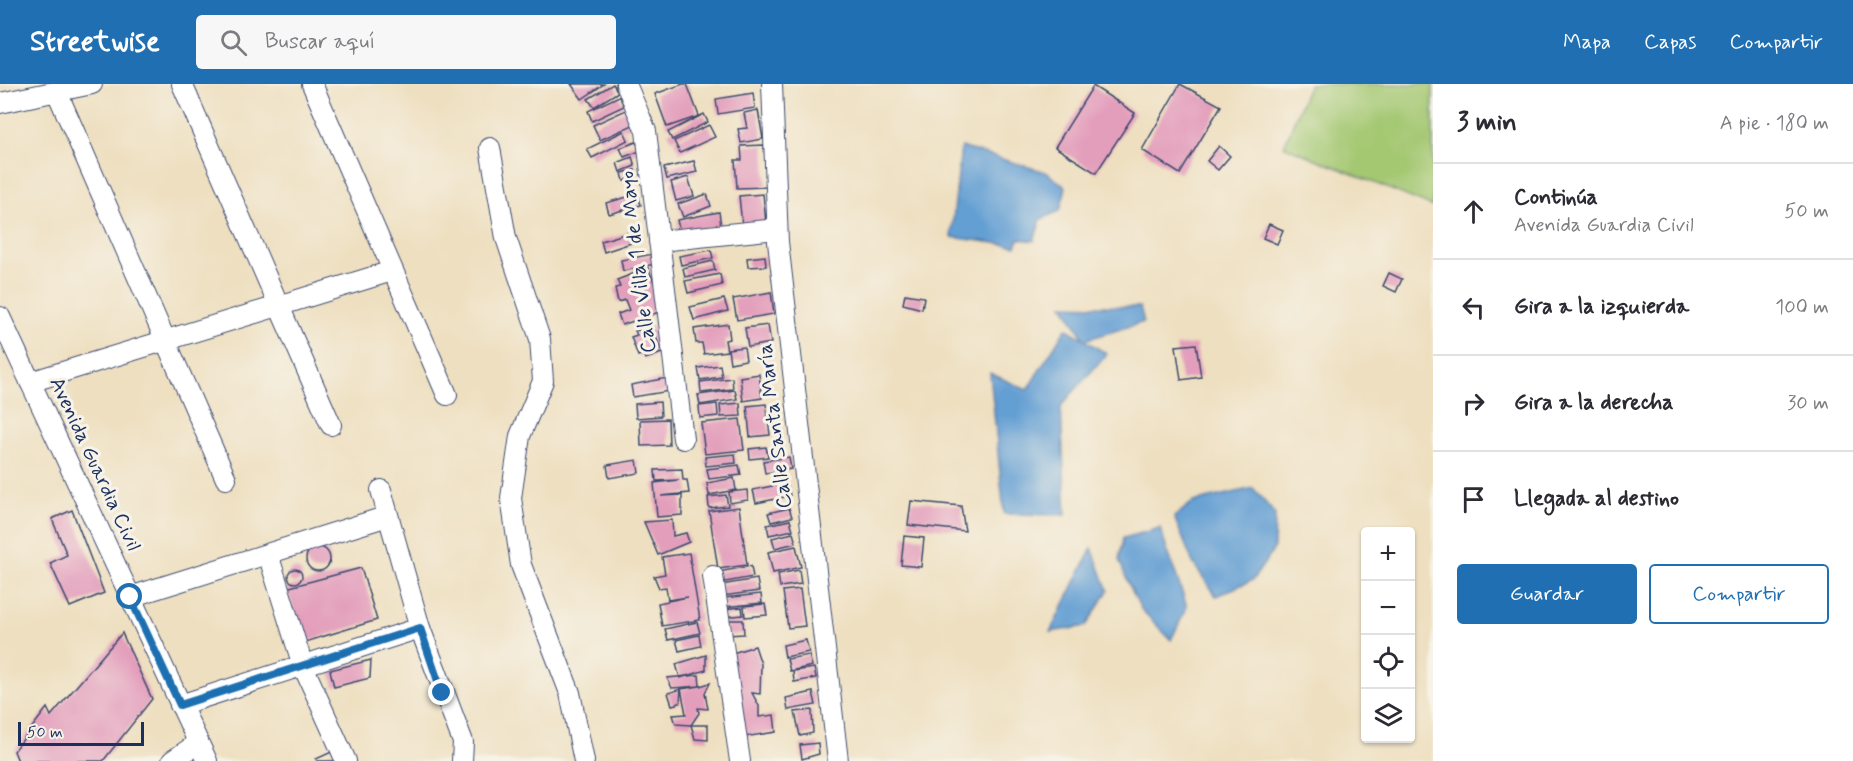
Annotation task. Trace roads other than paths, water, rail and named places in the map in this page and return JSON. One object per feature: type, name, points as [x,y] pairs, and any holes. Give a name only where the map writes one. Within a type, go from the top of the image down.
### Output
[{"type":"street","points":[[0,103],[92,84]]},
{"type":"street","points":[[182,84],[331,425]]},
{"type":"street","points":[[312,84],[447,394]]},
{"type":"street","name":"Calle Villa 1 de Mayo","points":[[626,84],[646,131],[683,439]]},
{"type":"street","name":"Calle Santa María","points":[[772,84],[777,229],[838,761]]},
{"type":"street","points":[[57,92],[226,479]]},
{"type":"street","points":[[490,148],[506,238],[540,339],[543,381],[520,436],[511,498],[521,565],[570,693],[584,761]]},
{"type":"street","points":[[659,241],[777,229]]},
{"type":"street","points":[[30,382],[392,271]]},
{"type":"street","name":"Avenida Guardia Civil","points":[[0,317],[207,761]]},
{"type":"street","points":[[381,490],[420,628],[463,742],[462,761]]},
{"type":"street","points":[[130,597],[388,516]]},
{"type":"street","points":[[268,554],[303,666],[346,761]]},
{"type":"street","points":[[713,576],[740,761]]},
{"type":"street","points":[[180,705],[420,628]]},
{"type":"street","points":[[172,761],[198,742]]},
{"type":"water","points":[[961,147],[1046,172],[1066,187],[1060,211],[1041,219],[1034,241],[1019,239],[1016,246],[951,237]]},
{"type":"water","points":[[1063,305],[1140,307],[1144,322],[1085,340],[1107,354],[1061,406],[1066,515],[1004,514],[990,373],[1027,390],[1066,328],[1084,339]]},
{"type":"water","points":[[1253,488],[1275,514],[1274,549],[1253,580],[1216,596],[1193,563],[1174,517],[1193,502]]},
{"type":"water","points":[[1160,528],[1187,607],[1171,640],[1141,609],[1119,560],[1123,538]]},
{"type":"water","points":[[1092,548],[1108,591],[1086,626],[1050,632]]}]
